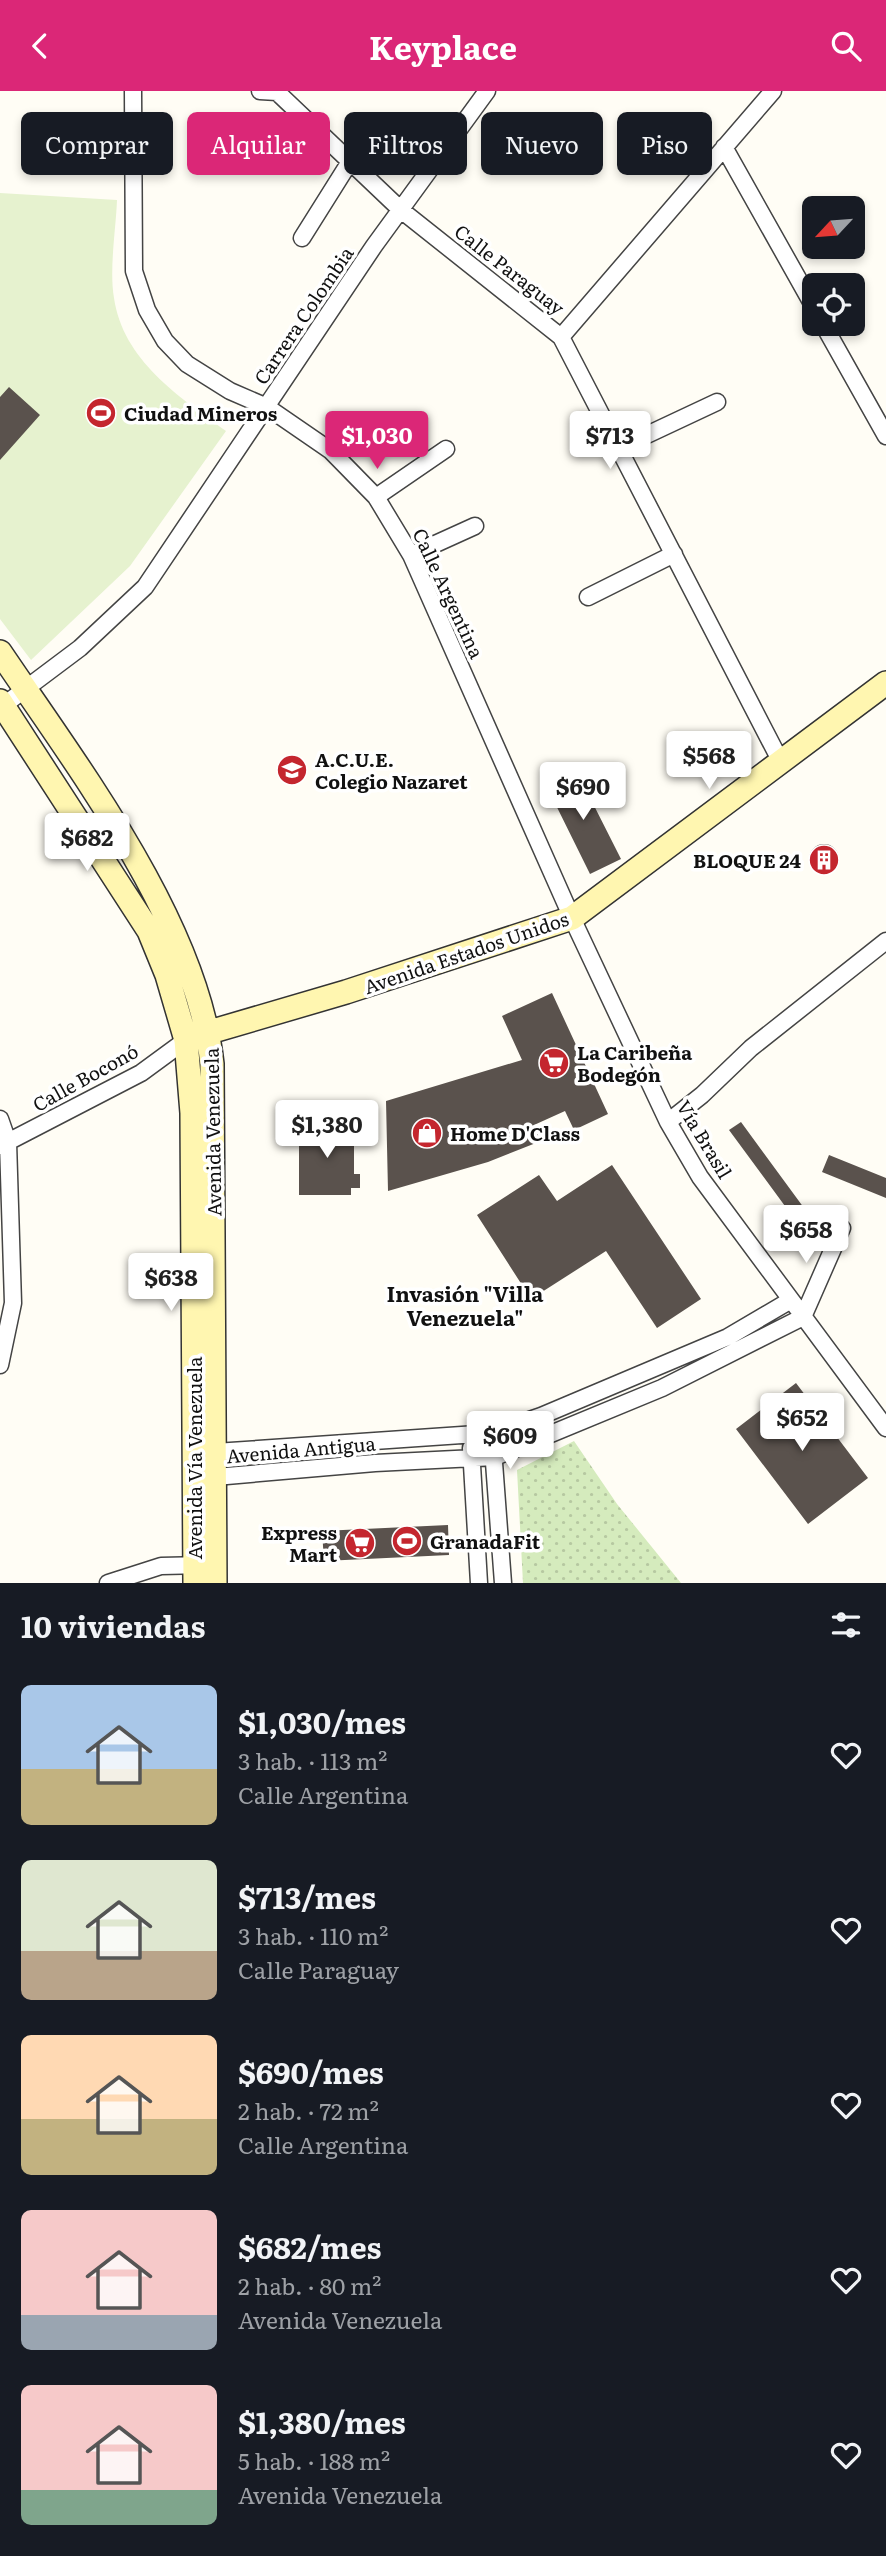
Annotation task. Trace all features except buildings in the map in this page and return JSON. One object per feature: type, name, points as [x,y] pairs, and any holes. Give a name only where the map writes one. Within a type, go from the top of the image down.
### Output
[{"type":"street","name":"Calle Argentina","points":[[134,91],[134,271],[147,310],[165,341],[187,364],[230,391],[267,407],[331,451],[376,497],[411,555],[572,918]]},
{"type":"street","name":"Calle Paraguay","points":[[260,91],[277,91],[344,153]]},
{"type":"street","name":"Carrera Colombia","points":[[1,705],[80,648],[145,587],[401,211],[487,91]]},
{"type":"street","points":[[561,337],[773,91]]},
{"type":"street","points":[[724,147],[802,286]]},
{"type":"street","points":[[302,237],[344,171]]},
{"type":"street","name":"Calle Paraguay","points":[[366,175],[401,211],[561,337],[782,764]]},
{"type":"street","points":[[830,336],[886,436]]},
{"type":"street","points":[[619,449],[717,403]]},
{"type":"street","points":[[376,497],[446,449]]},
{"type":"street","points":[[411,555],[475,526]]},
{"type":"street","points":[[588,597],[674,554]]},
{"type":"street","name":"Avenida Venezuela","points":[[0,652],[130,852],[171,926],[209,1030],[212,1064],[215,1477],[205,1574]]},
{"type":"street","name":"Avenida Estados Unidos","points":[[186,1040],[209,1030],[345,992],[572,918],[782,764],[886,683]]},
{"type":"street","name":"Avenida Venezuela","points":[[1,705],[149,931],[167,975],[186,1040]]},
{"type":"street","name":"Vía Brasil","points":[[572,918],[668,1122],[700,1177],[886,1428]]},
{"type":"street","points":[[668,1122],[702,1095],[751,1048],[886,941]]},
{"type":"street","name":"Calle Boconó","points":[[4,1144],[141,1073],[186,1040]]},
{"type":"street","name":"Avenida Vía Venezuela","points":[[186,1040],[192,1113],[194,1463],[205,1574]]},
{"type":"street","points":[[0,1119],[4,1144],[13,1303],[0,1365]]},
{"type":"street","points":[[803,1317],[842,1228]]},
{"type":"street","name":"Avenida Antigua","points":[[791,1300],[727,1337],[553,1412],[491,1433],[215,1451],[194,1463],[215,1477],[375,1463],[495,1457],[662,1388],[803,1317]]},
{"type":"street","points":[[491,1433],[503,1583]]},
{"type":"street","points":[[469,1435],[479,1583]]},
{"type":"street","points":[[108,1583],[161,1566],[205,1574]]},
{"type":"green space","name":"Ciudad Mineros","points":[[0,193],[117,200],[112,262],[114,298],[119,320],[141,358],[156,375],[190,405],[226,431],[130,566],[31,660],[0,619]]},
{"type":"green space","points":[[574,1441],[617,1504],[681,1583],[523,1583],[517,1470]]},
{"type":"place","name":"Ciudad Mineros","points":[[101,413]]},
{"type":"place","name":"A.C.U.E. Colegio Nazaret","points":[[292,770]]},
{"type":"place","name":"BLOQUE 24","points":[[824,860]]},
{"type":"place","name":"La Caribeña Bodegón","points":[[554,1063]]},
{"type":"place","name":"Home D'Class","points":[[427,1133]]},
{"type":"place","name":"GranadaFit","points":[[407,1541]]},
{"type":"place","name":"Express Mart","points":[[360,1543]]},
{"type":"district","name":"Invasión \"Villa Venezuela\"","points":[[465,1304]]}]
